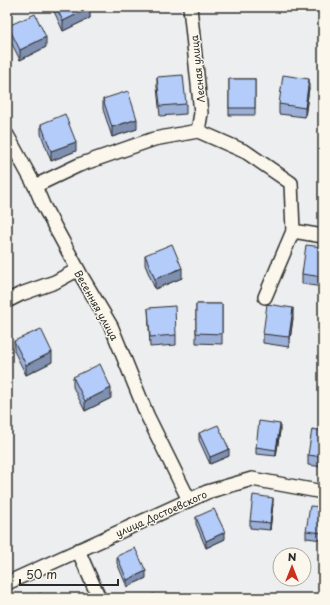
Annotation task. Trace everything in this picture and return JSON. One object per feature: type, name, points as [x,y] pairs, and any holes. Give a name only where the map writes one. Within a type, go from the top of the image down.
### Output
[{"type":"street","name":"Лесная улица","points":[[190,7],[201,114],[198,131]]},
{"type":"street","points":[[36,186],[79,165],[154,139],[198,131],[246,152],[290,183],[293,231],[265,297]]},
{"type":"street","name":"Весенняя улица","points":[[7,135],[36,186],[43,205],[78,270],[111,326],[147,415],[189,500]]},
{"type":"street","points":[[293,231],[323,236]]},
{"type":"street","points":[[7,301],[21,294],[55,282],[78,270]]},
{"type":"street","name":"улица Достоевского","points":[[7,583],[207,492],[252,479],[323,492]]},
{"type":"street","points":[[78,550],[99,598]]},
{"type":"building","points":[[56,7],[89,7],[90,8],[63,21]]},
{"type":"building","points":[[35,14],[46,37],[20,50],[8,26]]},
{"type":"building","points":[[183,75],[186,104],[160,106],[157,77]]},
{"type":"building","points":[[283,75],[309,79],[305,108],[279,104]]},
{"type":"building","points":[[229,79],[255,79],[255,108],[229,108]]},
{"type":"building","points":[[128,91],[137,119],[112,127],[103,99]]},
{"type":"building","points":[[65,114],[76,142],[51,151],[41,124]]},
{"type":"building","points":[[172,244],[182,268],[155,279],[145,255]]},
{"type":"building","points":[[306,245],[323,247],[323,277],[302,274]]},
{"type":"building","points":[[196,304],[222,304],[222,334],[196,333]]},
{"type":"building","points":[[267,304],[293,308],[289,337],[263,334]]},
{"type":"building","points":[[175,306],[176,335],[150,337],[148,308]]},
{"type":"building","points":[[41,329],[52,352],[26,365],[14,341]]},
{"type":"building","points":[[100,364],[111,388],[85,401],[73,377]]},
{"type":"building","points":[[259,421],[280,424],[276,450],[256,447]]},
{"type":"building","points":[[218,425],[229,449],[210,457],[199,433]]},
{"type":"building","points":[[312,429],[323,431],[323,457],[308,455]]},
{"type":"building","points":[[253,495],[273,498],[270,523],[250,521]]},
{"type":"building","points":[[310,506],[323,507],[323,533],[306,531]]},
{"type":"building","points":[[214,509],[225,532],[206,541],[196,517]]},
{"type":"building","points":[[135,548],[146,571],[127,580],[117,556]]},
{"type":"building","points":[[41,593],[43,598],[31,598]]},
{"type":"building","points":[[154,594],[155,598],[146,598]]}]
